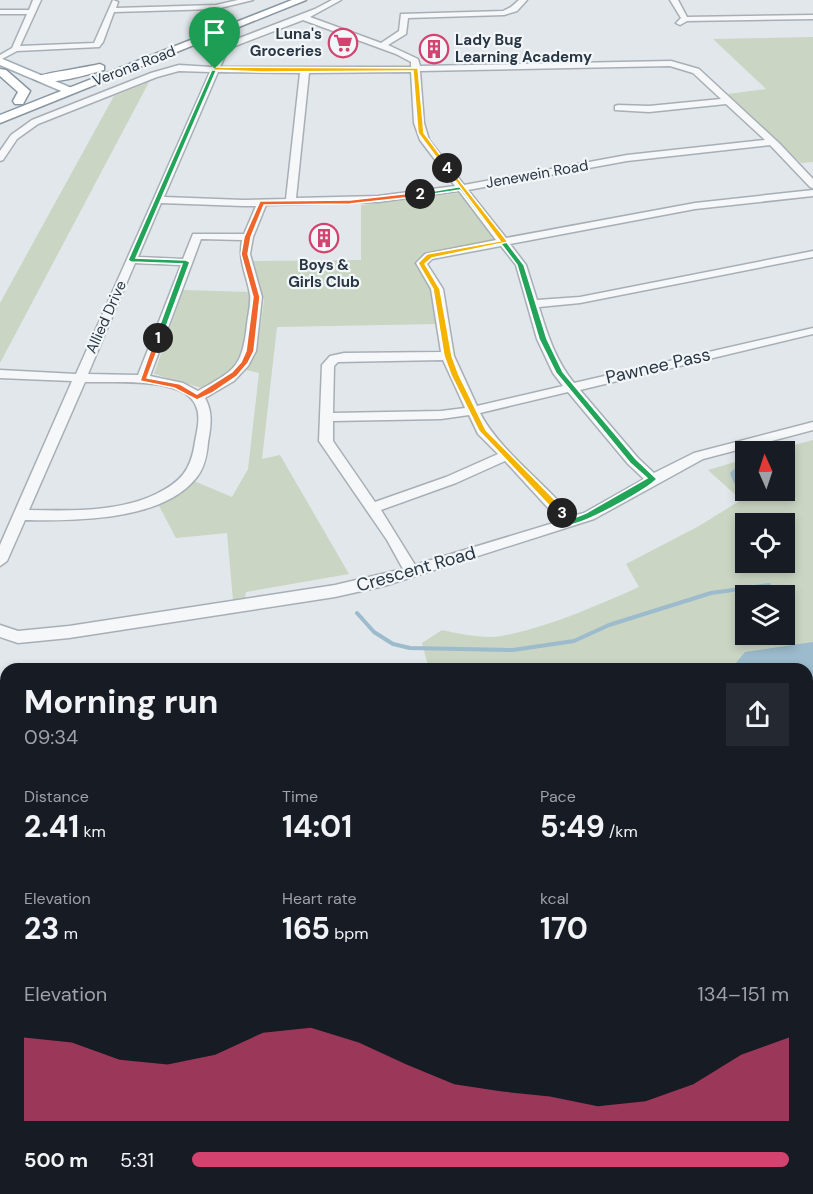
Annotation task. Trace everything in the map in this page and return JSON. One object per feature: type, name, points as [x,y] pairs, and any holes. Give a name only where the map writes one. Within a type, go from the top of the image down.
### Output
[{"type":"highway","name":"Verona Road","points":[[0,119],[104,68],[282,0]]},
{"type":"highway","name":"Verona Road","points":[[0,108],[122,71],[301,0]]},
{"type":"highway","points":[[0,66],[24,91],[19,101]]},
{"type":"highway","points":[[39,78],[104,68]]},
{"type":"main road","points":[[0,66],[39,78],[52,92]]},
{"type":"main road","points":[[0,66],[52,92]]},
{"type":"street","points":[[0,66],[15,49],[37,0]]},
{"type":"street","points":[[15,49],[96,45],[115,0]]},
{"type":"street","points":[[112,10],[216,7],[249,0]]},
{"type":"street","points":[[325,8],[330,0]]},
{"type":"street","points":[[303,17],[337,0]]},
{"type":"street","points":[[381,46],[403,32],[404,16],[504,13],[514,9],[523,0]]},
{"type":"street","points":[[674,0],[683,21],[813,17]]},
{"type":"street","points":[[0,12],[32,12]]},
{"type":"street","points":[[303,17],[412,58],[416,69],[421,133],[521,265],[549,355],[570,386],[633,461],[653,479]]},
{"type":"street","name":"Allied Drive","points":[[0,561],[222,53],[232,44],[303,17]]},
{"type":"street","points":[[1,154],[14,137],[25,128],[69,107],[169,70],[184,67],[305,70],[662,63],[684,66],[696,71],[772,142],[813,185]]},
{"type":"street","points":[[291,202],[305,70]]},
{"type":"street","points":[[618,108],[649,109],[728,101]]},
{"type":"street","name":"Jenewein Road","points":[[158,200],[262,203],[378,200],[462,188],[627,159],[772,142]]},
{"type":"street","points":[[570,523],[553,502],[483,431],[448,356],[436,289],[423,268],[421,263],[423,259],[429,256],[696,206],[813,192]]},
{"type":"street","points":[[197,397],[230,378],[244,363],[250,351],[256,297],[245,254],[248,237],[262,203]]},
{"type":"street","points":[[143,380],[196,239],[200,235],[248,237]]},
{"type":"street","points":[[533,304],[580,300],[813,254]]},
{"type":"street","points":[[131,260],[186,262]]},
{"type":"street","name":"Pawnee Pass","points":[[325,417],[441,415],[472,411],[570,386],[813,331]]},
{"type":"street","points":[[412,572],[326,441],[328,365],[334,359],[344,357],[448,356]]},
{"type":"street","points":[[0,374],[143,380],[177,386],[197,397],[202,403],[206,416],[198,464],[192,474],[164,497],[122,508],[62,515],[20,515]]},
{"type":"street","name":"Crescent Road","points":[[0,631],[18,637],[81,631],[335,591],[412,572],[590,516],[653,479],[699,456],[813,426]]},
{"type":"street","points":[[372,508],[451,480],[507,455]]},
{"type":"green space","points":[[813,37],[813,162],[801,163],[728,94],[766,89],[713,39]]},
{"type":"green space","points":[[149,82],[0,363],[0,303],[114,96]]},
{"type":"green space","points":[[459,193],[495,241],[425,253],[415,262],[430,290],[437,324],[277,327],[262,459],[280,455],[349,574],[246,592],[245,598],[233,600],[227,533],[176,538],[158,504],[183,491],[194,481],[232,497],[248,469],[259,373],[246,370],[257,352],[264,300],[251,261],[361,260],[361,205]]},
{"type":"green space","points":[[183,290],[250,292],[249,321],[242,349],[227,373],[216,382],[202,388],[154,374]]},
{"type":"green space","points":[[813,440],[813,663],[427,663],[422,643],[442,630],[487,637],[502,636],[572,615],[639,587],[626,564],[699,526],[739,501],[795,501],[795,445]]},
{"type":"green space","points":[[735,462],[735,495],[708,470]]},
{"type":"water","points":[[735,468],[735,484],[733,481],[730,473]]},
{"type":"water","points":[[813,642],[813,663],[736,663],[745,652]]},
{"type":"waterway","points":[[357,613],[374,632],[393,644],[410,648],[513,650],[574,641],[609,625],[711,593],[735,590]]},
{"type":"place","name":"Luna's Groceries","points":[[343,43]]},
{"type":"place","name":"Lady Bug Learning Academy","points":[[434,49]]},
{"type":"place","name":"Boys & Girls Club","points":[[324,238]]},
{"type":"route","points":[[215,69],[131,260],[186,262],[143,380],[156,380],[177,386],[197,397],[230,378],[244,363],[251,347],[256,297],[245,254],[248,237],[262,208],[262,203],[378,200],[462,188],[481,211],[494,229],[515,257],[521,265],[543,339],[560,373],[633,461],[653,479],[590,516],[570,523],[530,477],[483,431],[455,375],[448,356],[436,289],[421,263],[429,256],[504,242],[481,211],[456,180],[440,158],[425,140],[421,133],[416,69],[262,71],[215,69]]}]
